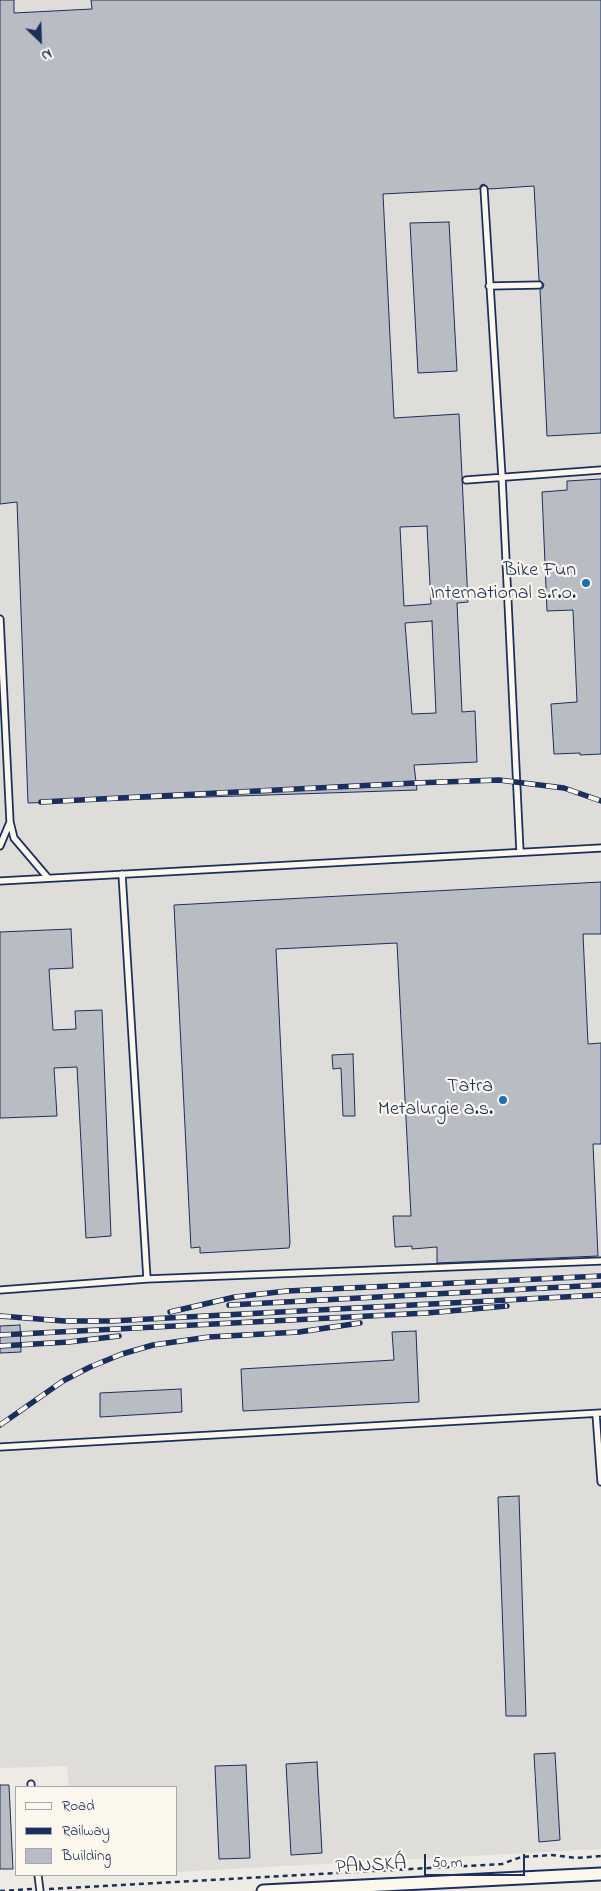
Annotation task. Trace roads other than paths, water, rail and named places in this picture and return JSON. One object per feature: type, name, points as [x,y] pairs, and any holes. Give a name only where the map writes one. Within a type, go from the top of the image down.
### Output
[{"type":"street","name":"PANSKÁ","points":[[263,1891],[601,1874]]},
{"type":"lane","points":[[484,189],[502,477],[520,852]]},
{"type":"lane","points":[[489,286],[539,285]]},
{"type":"lane","points":[[466,480],[601,470]]},
{"type":"lane","points":[[0,619],[10,822],[14,838],[48,878]]},
{"type":"lane","points":[[0,846],[10,822]]},
{"type":"lane","points":[[0,881],[601,848]]},
{"type":"lane","points":[[122,874],[147,1279]]},
{"type":"lane","points":[[0,1290],[147,1279],[601,1261]]},
{"type":"lane","points":[[0,1447],[599,1413],[601,1482]]},
{"type":"lane","points":[[38,1876],[40,1890]]},
{"type":"railway","points":[[41,802],[499,780],[564,788],[601,801]]},
{"type":"railway","points":[[170,1312],[235,1297],[287,1291],[601,1276]]},
{"type":"railway","points":[[229,1305],[601,1285]]},
{"type":"railway","points":[[0,1316],[64,1321],[111,1321],[601,1295]]},
{"type":"railway","points":[[0,1335],[427,1313],[507,1306]]},
{"type":"railway","points":[[0,1425],[63,1381],[122,1354],[153,1345],[209,1337],[299,1332],[360,1323]]},
{"type":"railway","points":[[0,1346],[69,1342],[119,1336]]},
{"type":"place","name":"Bike Fun International s.r.o.","points":[[586,583]]},
{"type":"place","name":"Tatra Metalurgie a.s.","points":[[503,1100]]}]
